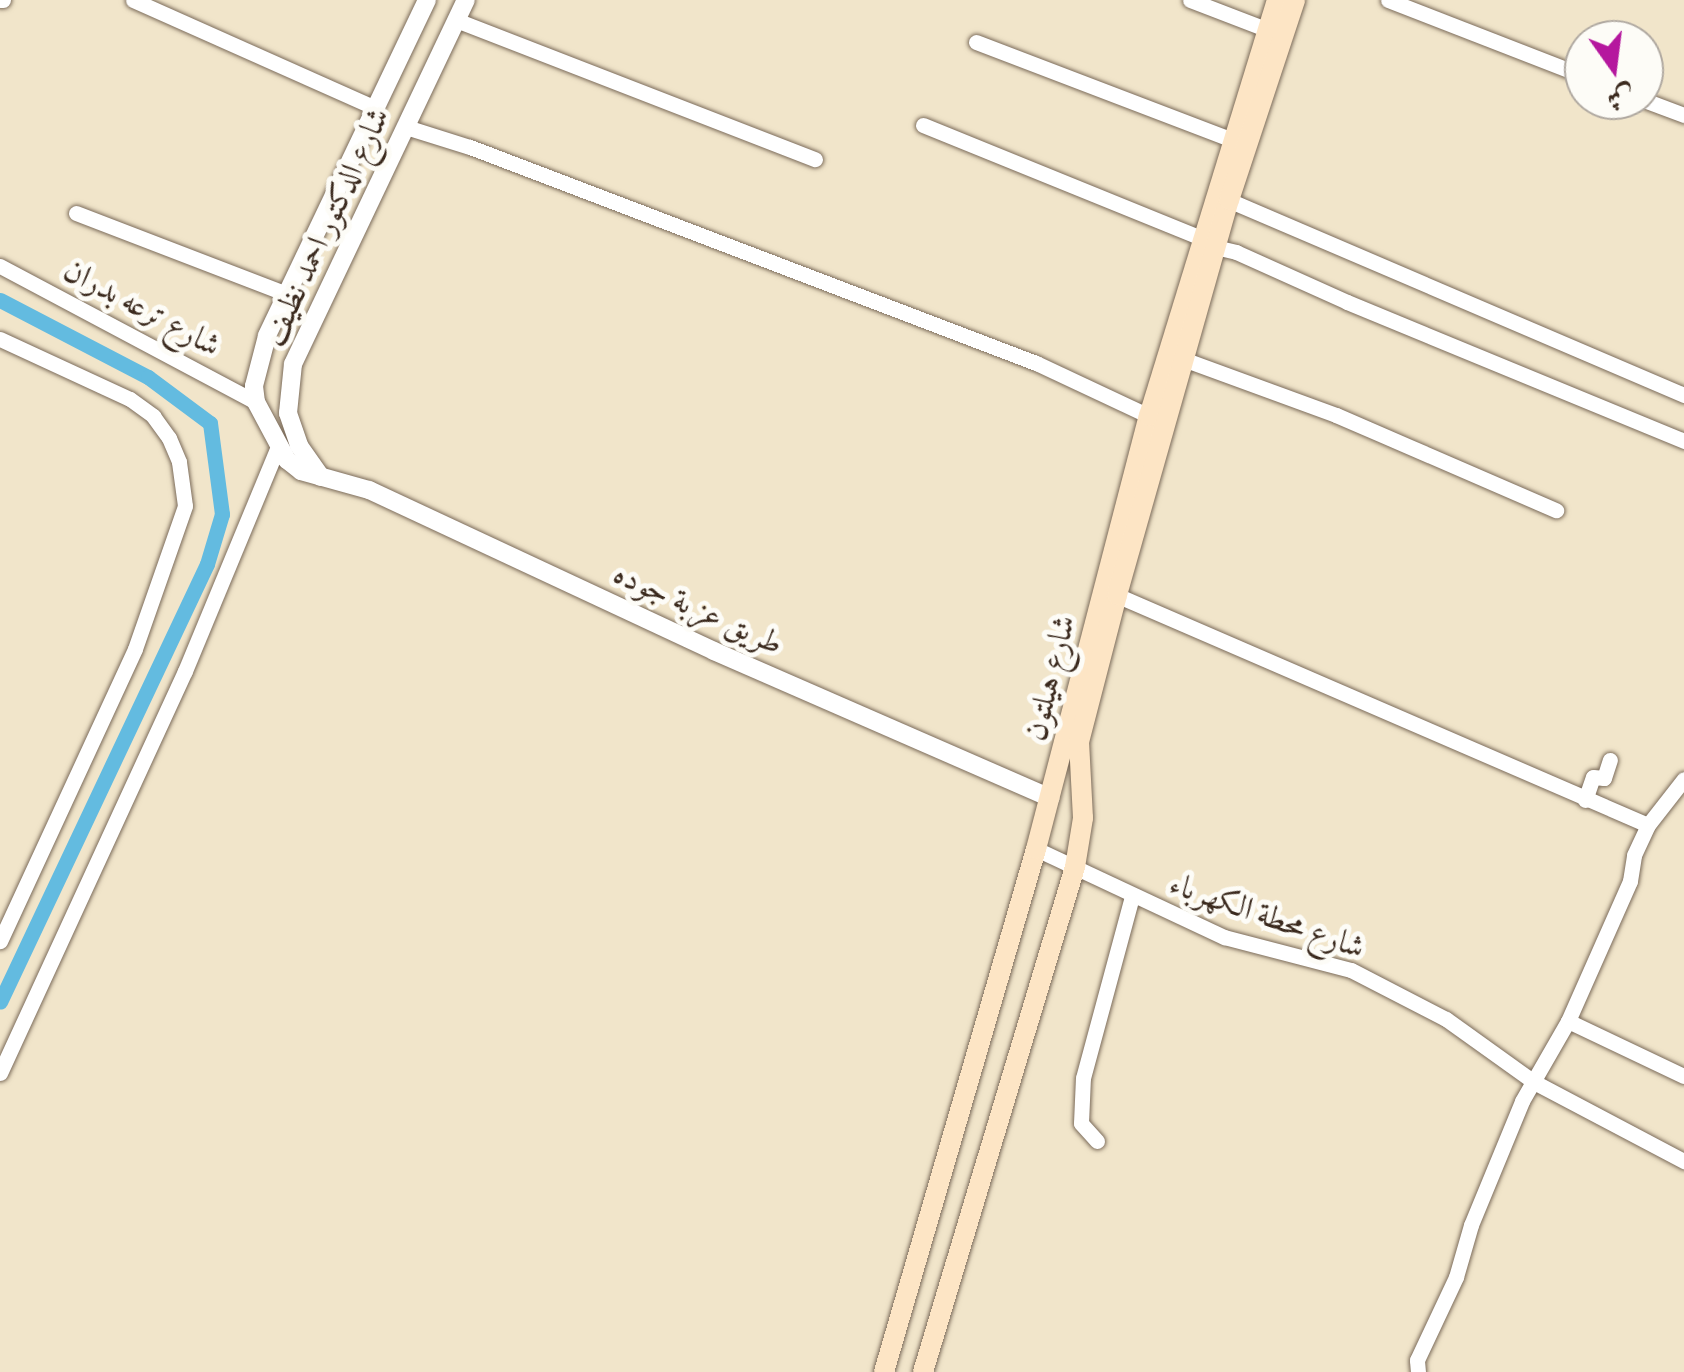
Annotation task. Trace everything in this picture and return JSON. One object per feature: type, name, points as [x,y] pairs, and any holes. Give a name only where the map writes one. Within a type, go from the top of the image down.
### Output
[{"type":"main road","name":"شارع هيلتون","points":[[1222,197],[1232,140],[1278,0]]},
{"type":"main road","name":"شارع هيلتون","points":[[884,1372],[1208,242],[1295,0]]},
{"type":"main road","name":"شارع هيلتون","points":[[1155,420],[1183,359],[1208,242]]},
{"type":"main road","name":"شارع هيلتون","points":[[923,1372],[1074,867],[1083,818],[1079,742],[1110,592]]},
{"type":"street","points":[[133,0],[407,125],[1036,363],[1155,420]]},
{"type":"street","name":"شارع الدكتور احمد نظيف","points":[[256,402],[254,386],[262,353],[284,292],[427,0]]},
{"type":"street","name":"شارع الدكتور احمد نظيف","points":[[321,476],[292,430],[286,396],[292,364],[466,0]]},
{"type":"street","points":[[1190,0],[1268,30]]},
{"type":"street","points":[[1388,0],[1564,68]]},
{"type":"street","points":[[456,20],[815,159]]},
{"type":"street","points":[[976,42],[1232,140]]},
{"type":"street","points":[[923,125],[1684,441]]},
{"type":"street","points":[[1222,197],[1684,395]]},
{"type":"street","points":[[76,212],[284,292]]},
{"type":"street","name":"شارع ترعه بدران","points":[[0,266],[256,402]]},
{"type":"street","points":[[0,339],[130,399],[153,416],[169,438],[179,462],[185,506],[135,650],[0,941]]},
{"type":"street","points":[[1183,359],[1336,415],[1556,510]]},
{"type":"street","points":[[286,396],[256,402],[278,446],[300,471],[321,476]]},
{"type":"street","points":[[0,1072],[185,671],[278,446]]},
{"type":"street","name":"طريق عزبة جوده","points":[[321,476],[368,490],[714,651],[1050,798]]},
{"type":"street","points":[[1110,592],[1648,825]]},
{"type":"street","points":[[1585,800],[1592,777],[1604,778],[1610,760]]},
{"type":"street","points":[[1418,1372],[1418,1360],[1456,1277],[1478,1207],[1522,1101],[1568,1021],[1630,882],[1634,855],[1648,825],[1684,780]]},
{"type":"street","name":"شارع محطة الكهرباء","points":[[1036,849],[1132,898],[1224,937],[1351,970],[1446,1018],[1534,1082],[1684,1161]]},
{"type":"street","points":[[1097,1141],[1081,1122],[1080,1098],[1132,898]]},
{"type":"street","points":[[1568,1021],[1684,1076]]},
{"type":"waterway","points":[[0,300],[148,377],[210,423],[222,514],[207,564],[0,1001]]}]
